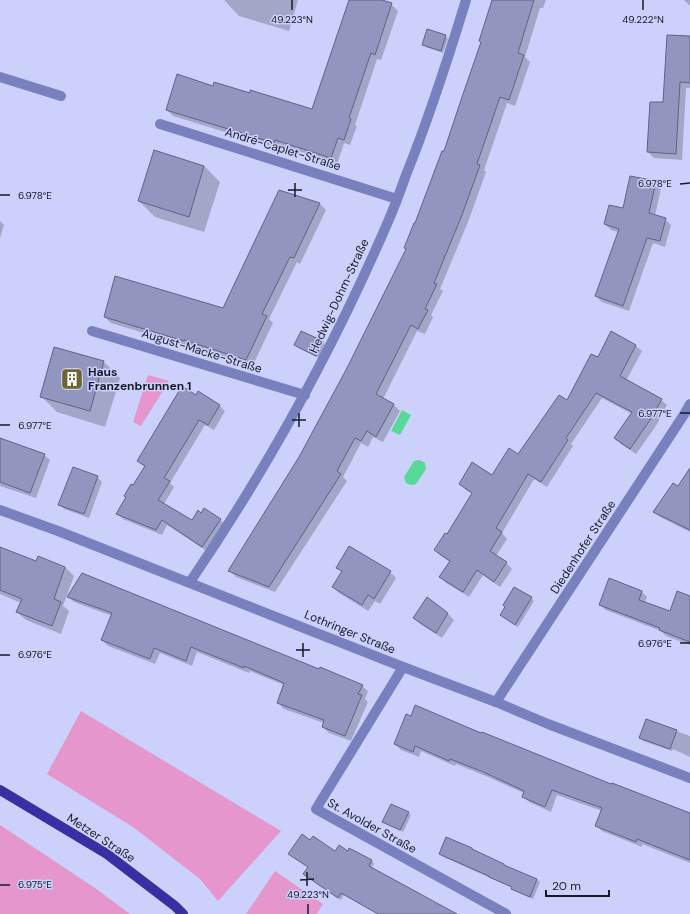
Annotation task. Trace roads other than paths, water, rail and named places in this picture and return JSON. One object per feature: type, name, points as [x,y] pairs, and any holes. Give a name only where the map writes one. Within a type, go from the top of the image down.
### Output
[{"type":"main road","name":"Metzer Straße","points":[[0,790],[107,854],[175,906],[183,914]]},
{"type":"street","name":"Hedwig-Dohm-Straße","points":[[190,582],[245,499],[305,395],[361,282],[388,222],[425,128],[466,0]]},
{"type":"street","points":[[0,77],[61,96]]},
{"type":"street","name":"André-Caplet-Straße","points":[[160,124],[397,199]]},
{"type":"street","name":"August-Macke-Straße","points":[[92,331],[305,395]]},
{"type":"street","name":"Diedenhofer Straße","points":[[496,702],[564,600],[690,404]]},
{"type":"street","name":"Lothringer Straße","points":[[0,510],[190,582],[403,667],[496,702],[548,724],[690,778]]},
{"type":"street","name":"St. Avolder Straße","points":[[403,667],[316,809],[506,914]]},
{"type":"place","name":"Haus Franzenbrunnen 1","points":[[72,379]]}]
